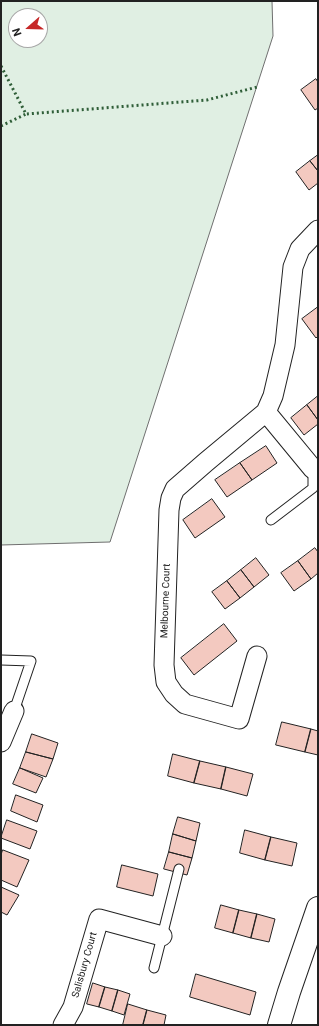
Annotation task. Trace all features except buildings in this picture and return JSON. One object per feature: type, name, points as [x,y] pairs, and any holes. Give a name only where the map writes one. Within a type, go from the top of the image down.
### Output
[{"type":"street","name":"Melbourne Court","points":[[257,656],[239,719],[185,704],[174,694],[166,682],[164,657],[169,510],[171,498],[175,489],[266,412],[274,396],[283,352],[289,314],[292,267],[300,249],[314,232],[318,230]]},
{"type":"street","points":[[266,412],[315,468]]},
{"type":"street","points":[[1,742],[14,711]]},
{"type":"street","points":[[279,1025],[318,908]]},
{"type":"street","name":"Salisbury Court","points":[[63,1025],[73,1007],[99,919],[162,936]]},
{"type":"lane","points":[[271,520],[313,488],[315,468]]},
{"type":"lane","points":[[1,660],[31,661],[14,711]]},
{"type":"lane","points":[[154,968],[179,869]]},
{"type":"green space","points":[[1,1],[272,1],[273,36],[110,542],[1,545]]},
{"type":"hedge","points":[[1,66],[26,114],[207,100],[257,87]]},
{"type":"hedge","points":[[1,126],[26,114]]}]
